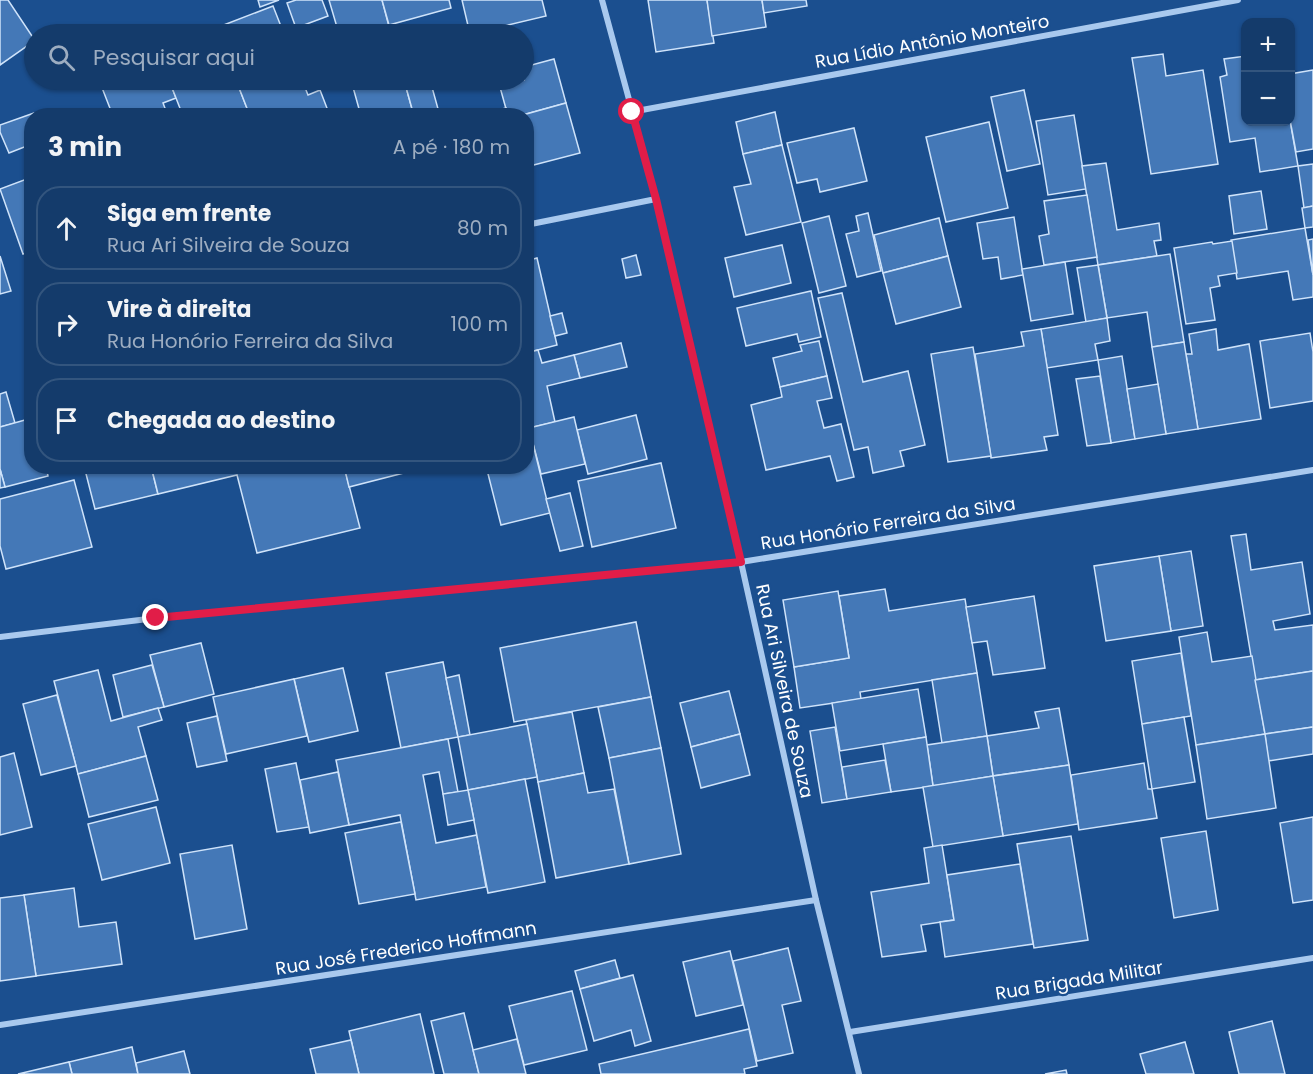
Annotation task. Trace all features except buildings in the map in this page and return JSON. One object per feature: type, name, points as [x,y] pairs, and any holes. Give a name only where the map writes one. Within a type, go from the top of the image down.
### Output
[{"type":"street","name":"Rua Ari Silveira de Souza","points":[[602,0],[656,199],[741,562],[816,900],[860,1074]]},
{"type":"street","name":"Rua Lídio Antônio Monteiro","points":[[632,112],[1238,0]]},
{"type":"street","points":[[534,223],[656,199]]},
{"type":"street","name":"Rua Honório Ferreira da Silva","points":[[0,637],[168,617],[741,562],[1313,470]]},
{"type":"street","name":"Rua José Frederico Hoffmann","points":[[0,1024],[816,900]]},
{"type":"street","name":"Rua Brigada Militar","points":[[850,1032],[1313,958]]},
{"type":"route","points":[[156,618],[741,562],[656,199],[632,112]]}]
